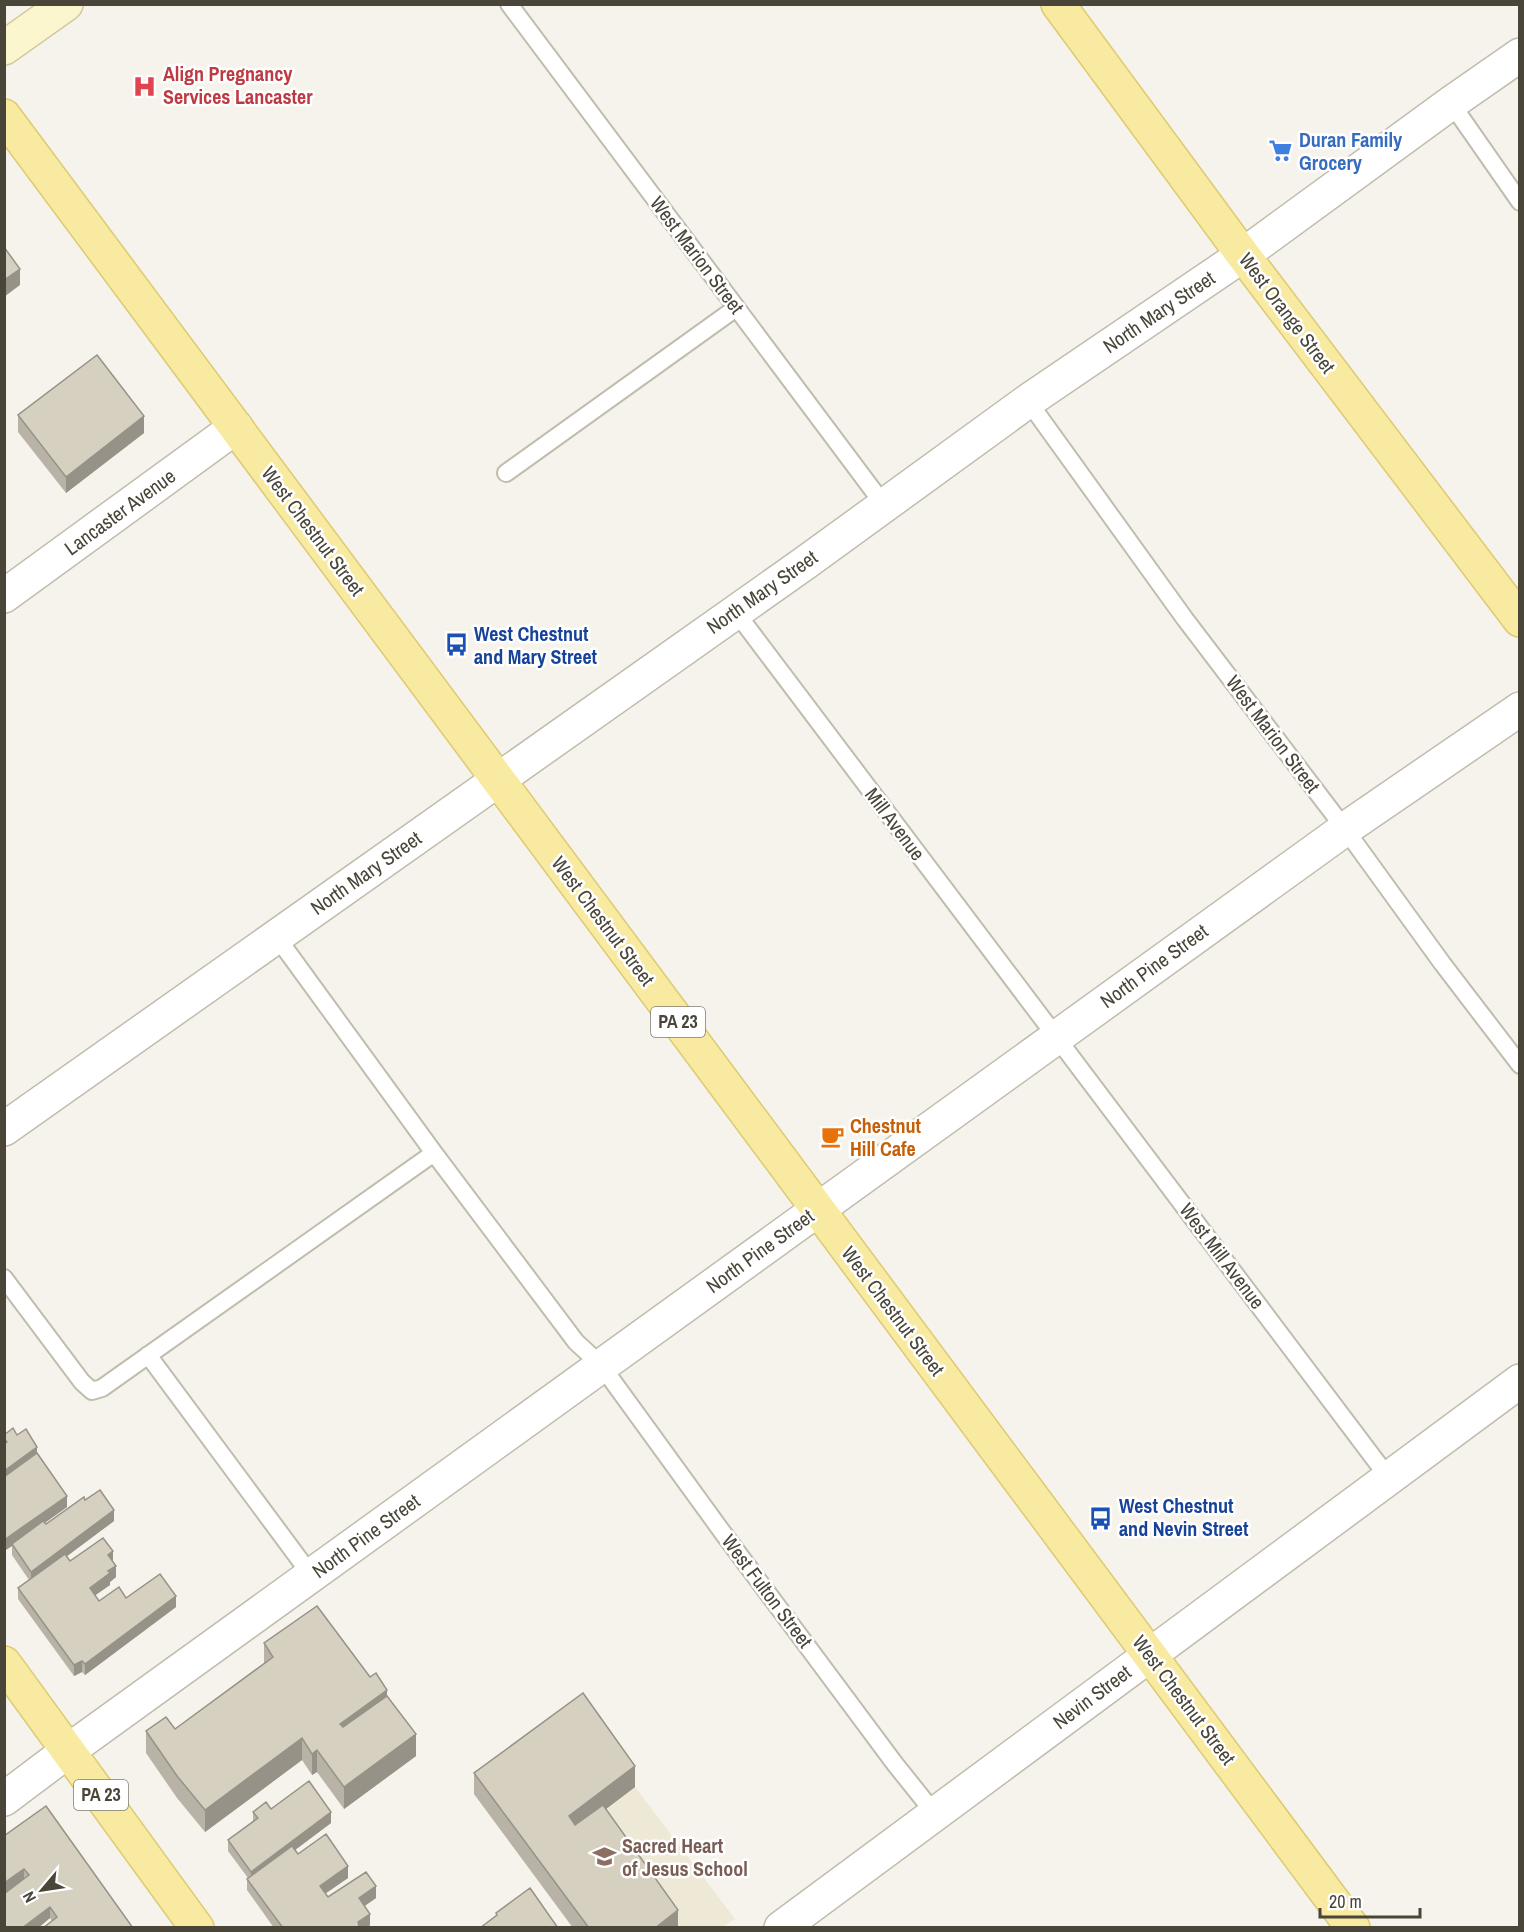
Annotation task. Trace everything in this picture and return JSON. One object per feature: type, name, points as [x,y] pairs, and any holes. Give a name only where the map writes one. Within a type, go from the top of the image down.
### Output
[{"type":"main road","points":[[4,48],[66,4]]},
{"type":"main road","name":"West Orange Street","points":[[1058,4],[1243,255],[1520,620]]},
{"type":"main road","name":"West Chestnut Street","points":[[4,116],[1353,1928]]},
{"type":"main road","name":"PA 23","points":[[4,1663],[197,1928]]},
{"type":"street","name":"North Mary Street","points":[[4,1129],[1028,401],[1243,255],[1451,102],[1520,55]]},
{"type":"street","name":"Lancaster Avenue","points":[[4,596],[236,427]]},
{"type":"street","name":"North Pine Street","points":[[4,1799],[1057,1036],[1345,829],[1520,709]]},
{"type":"street","name":"Nevin Street","points":[[781,1928],[1388,1477],[1519,1383]]},
{"type":"lane","name":"West Marion Street","points":[[509,4],[884,505]]},
{"type":"lane","points":[[1451,102],[1520,202]]},
{"type":"lane","points":[[506,473],[736,308]]},
{"type":"lane","name":"West Marion Street","points":[[1028,401],[1185,619],[1345,829],[1442,963],[1520,1065]]},
{"type":"lane","name":"Mill Avenue","points":[[735,611],[1057,1036]]},
{"type":"lane","name":"West Fulton Street","points":[[276,936],[434,1153],[576,1342],[601,1365],[723,1533],[935,1814]]},
{"type":"lane","name":"West Mill Avenue","points":[[1057,1036],[1388,1477]]},
{"type":"lane","points":[[4,1278],[82,1382],[92,1391],[102,1388],[434,1153]]},
{"type":"lane","points":[[148,1355],[311,1575]]},
{"type":"shaded area","name":"Sacred Heart of Jesus School","points":[[583,1714],[735,1919],[723,1927],[573,1927],[474,1794]]},
{"type":"building","points":[[4,247],[20,269],[4,280]]},
{"type":"building","points":[[97,355],[144,416],[66,477],[18,415]]},
{"type":"building","points":[[13,1428],[17,1435],[26,1429],[37,1447],[4,1471],[4,1444],[7,1442],[4,1435]]},
{"type":"building","points":[[37,1453],[67,1496],[4,1540],[4,1477]]},
{"type":"building","points":[[100,1490],[114,1510],[31,1572],[12,1544],[43,1521],[46,1524],[84,1497],[85,1500]]},
{"type":"building","points":[[103,1538],[113,1551],[108,1555],[116,1566],[90,1588],[99,1601],[119,1587],[126,1598],[160,1574],[176,1596],[85,1664],[82,1661],[74,1665],[18,1588],[65,1554],[70,1561]]},
{"type":"building","points":[[317,1606],[370,1677],[376,1673],[387,1690],[340,1724],[343,1727],[387,1696],[416,1734],[344,1787],[317,1750],[312,1754],[302,1738],[205,1810],[177,1776],[146,1731],[166,1717],[175,1729],[273,1657],[264,1643]]},
{"type":"building","name":"Sacred Heart of Jesus School","points":[[583,1693],[635,1766],[569,1816],[575,1825],[603,1805],[678,1910],[655,1928],[589,1928],[474,1773]]},
{"type":"building","points":[[309,1781],[331,1812],[251,1872],[228,1840],[258,1818],[253,1812],[266,1802],[271,1809]]},
{"type":"building","points":[[46,1806],[133,1928],[43,1928],[57,1917],[50,1907],[22,1928],[4,1928],[4,1894],[29,1875],[24,1869],[4,1883],[4,1836]]},
{"type":"building","points":[[326,1834],[348,1866],[320,1886],[328,1897],[366,1872],[376,1886],[359,1898],[370,1914],[358,1922],[357,1928],[283,1928],[247,1879],[292,1846],[298,1854]]},
{"type":"building","points":[[530,1888],[558,1928],[480,1928],[497,1915],[496,1913]]},
{"type":"place","name":"Align Pregnancy Services Lancaster","points":[[145,86]]},
{"type":"place","name":"Duran Family Grocery","points":[[1281,151]]},
{"type":"place","name":"West Chestnut and Mary Street","points":[[456,645]]},
{"type":"place","name":"Chestnut Hill Cafe","points":[[832,1137]]},
{"type":"place","name":"West Chestnut and Nevin Street","points":[[1101,1518]]},
{"type":"place","name":"Sacred Heart of Jesus School","points":[[604,1857]]}]
